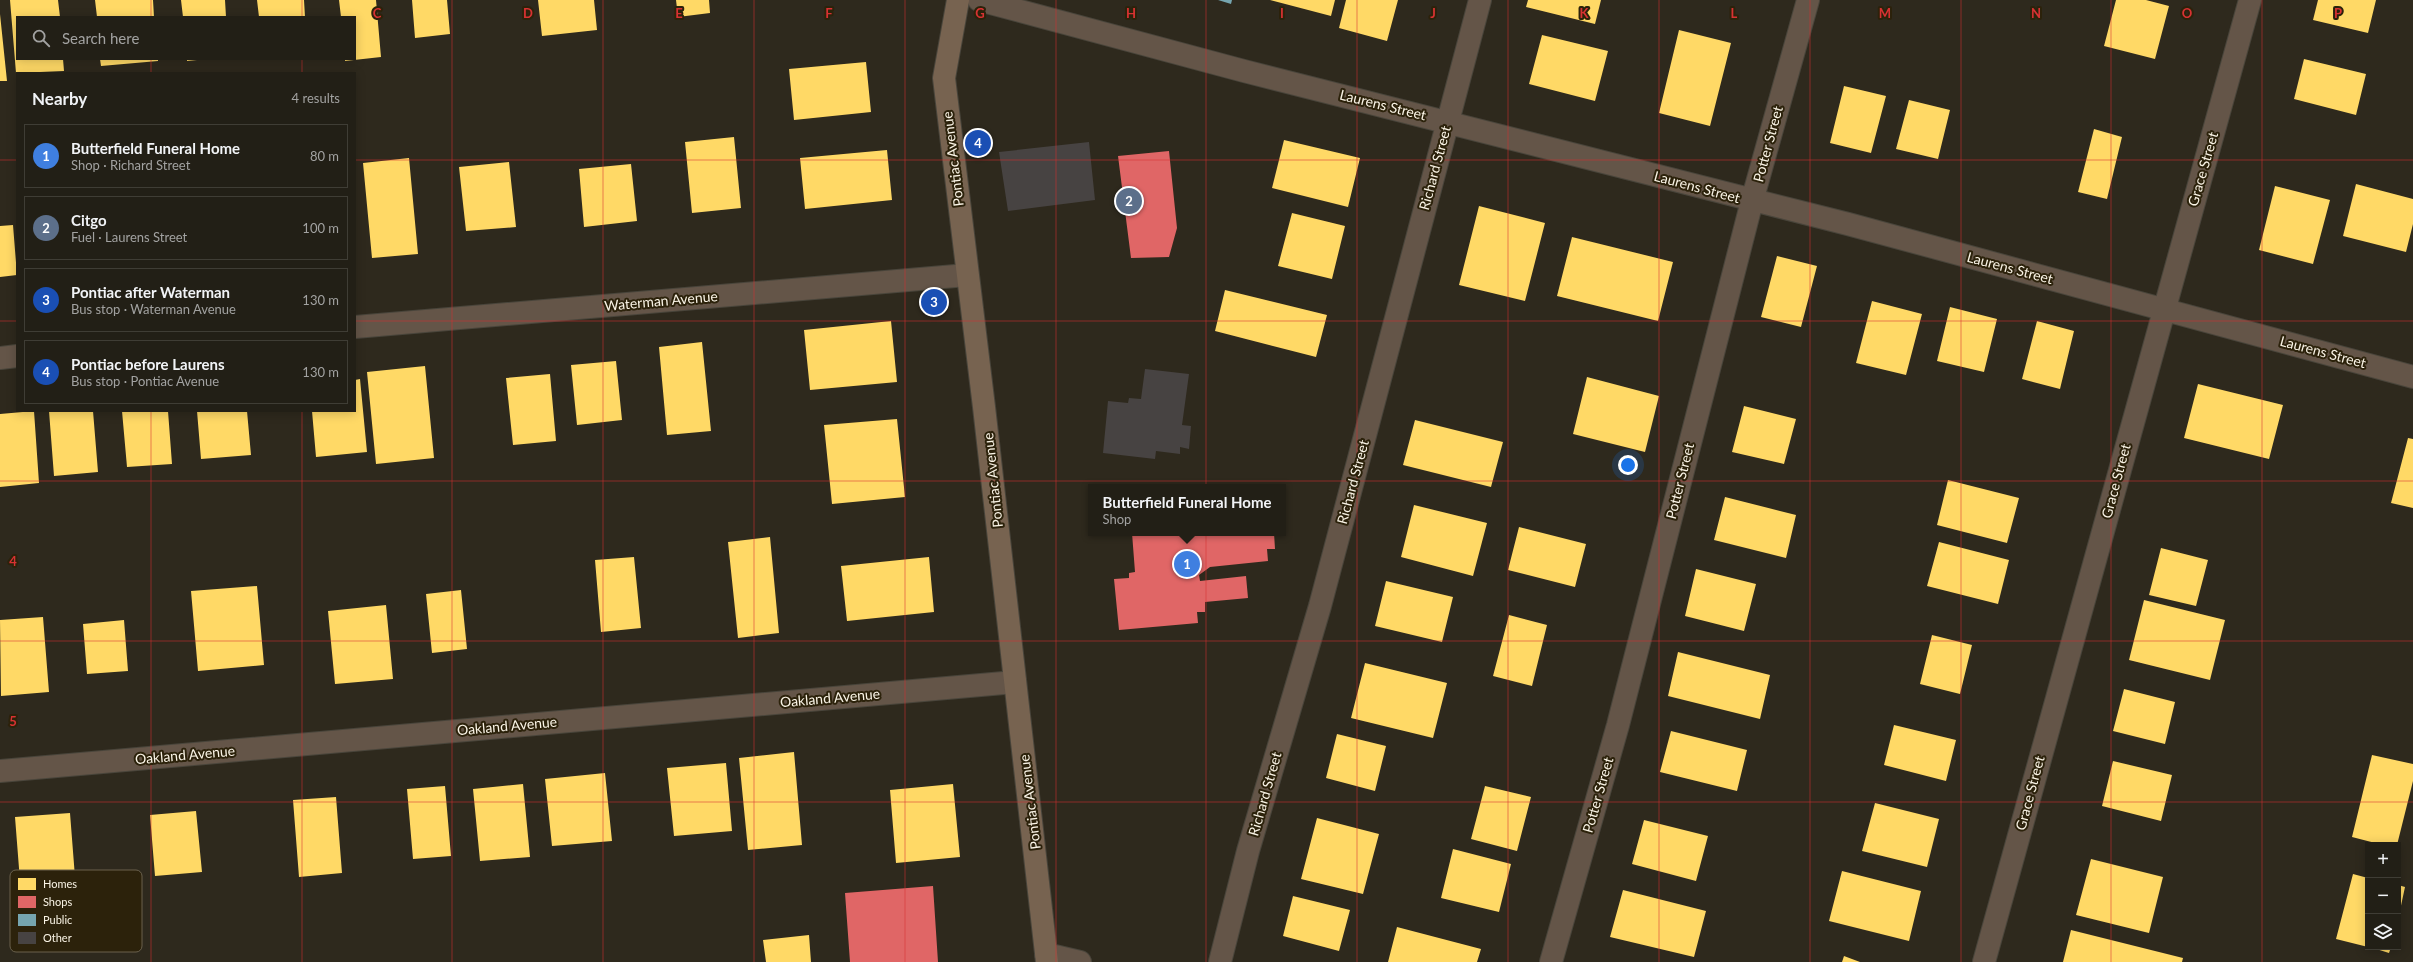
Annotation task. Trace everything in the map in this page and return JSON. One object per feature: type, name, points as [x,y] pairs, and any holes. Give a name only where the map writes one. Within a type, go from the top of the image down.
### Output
[{"type":"main road","name":"Pontiac Avenue","points":[[958,0],[944,78],[1046,958]]},
{"type":"street","name":"Laurens Street","points":[[979,0],[1244,71],[1447,121],[1752,202],[1855,226],[2413,377]]},
{"type":"street","name":"Richard Street","points":[[1220,962],[1248,851],[1320,606],[1480,0]]},
{"type":"street","name":"Potter Street","points":[[1551,962],[1618,725],[1752,202],[1808,0]]},
{"type":"street","name":"Grace Street","points":[[1984,962],[2163,309],[2250,0]]},
{"type":"street","name":"Waterman Avenue","points":[[356,327],[967,275]]},
{"type":"street","points":[[0,358],[16,356]]},
{"type":"street","name":"Oakland Avenue","points":[[0,771],[1015,682]]},
{"type":"street","points":[[1046,958],[1080,962]]},
{"type":"building: Homes","points":[[10,0],[58,0],[60,16],[16,16],[16,60],[63,60],[64,71],[16,73]]},
{"type":"building: Homes","points":[[95,0],[153,0],[154,16],[97,16]]},
{"type":"building: Homes","points":[[181,0],[225,0],[226,16],[183,16]]},
{"type":"building: Homes","points":[[257,0],[304,0],[305,16],[259,16]]},
{"type":"building: Homes","points":[[339,0],[376,0],[381,57],[356,60],[356,16],[341,16]]},
{"type":"building: Homes","points":[[412,0],[447,0],[450,34],[415,38]]},
{"type":"building: Homes","points":[[538,0],[594,0],[597,30],[542,36]]},
{"type":"building: Homes","points":[[676,0],[709,0],[710,13],[678,17]]},
{"type":"building: Homes","points":[[1270,0],[1335,0],[1331,16]]},
{"type":"building: Homes","points":[[1346,0],[1398,0],[1387,41],[1339,28]]},
{"type":"building: Homes","points":[[1528,0],[1601,0],[1595,24],[1526,7]]},
{"type":"building: Homes","points":[[2116,0],[2146,0],[2169,6],[2155,59],[2104,46]]},
{"type":"building: Homes","points":[[2318,0],[2376,0],[2368,33],[2313,20]]},
{"type":"building: Homes","points":[[0,14],[7,81],[0,81]]},
{"type":"building: Homes","points":[[1679,30],[1731,43],[1710,126],[1659,113]]},
{"type":"building: Homes","points":[[1542,35],[1608,51],[1595,101],[1529,84]]},
{"type":"building: Homes","points":[[2304,59],[2366,74],[2356,115],[2294,99]]},
{"type":"building: Homes","points":[[100,60],[158,60],[158,61],[101,66]]},
{"type":"building: Homes","points":[[866,62],[871,112],[794,120],[789,69]]},
{"type":"building: Homes","points":[[1844,86],[1886,96],[1871,153],[1830,143]]},
{"type":"building: Homes","points":[[1909,100],[1950,110],[1938,159],[1896,149]]},
{"type":"building: Homes","points":[[2094,129],[2122,137],[2107,199],[2078,192]]},
{"type":"building: Homes","points":[[734,137],[741,208],[692,213],[685,142]]},
{"type":"building: Homes","points":[[1284,140],[1360,158],[1348,207],[1272,188]]},
{"type":"building: Homes","points":[[887,150],[892,200],[805,209],[800,158]]},
{"type":"building: Homes","points":[[409,158],[418,254],[372,258],[363,163]]},
{"type":"building: Homes","points":[[509,162],[516,227],[466,231],[459,167]]},
{"type":"building: Homes","points":[[631,164],[637,221],[584,227],[579,169]]},
{"type":"building: Homes","points":[[2356,184],[2413,199],[2413,224],[2406,252],[2343,236]]},
{"type":"building: Homes","points":[[2275,186],[2330,200],[2313,264],[2259,250]]},
{"type":"building: Homes","points":[[1479,206],[1545,223],[1525,301],[1459,285]]},
{"type":"building: Homes","points":[[1292,213],[1345,226],[1332,279],[1278,266]]},
{"type":"building: Homes","points":[[13,225],[16,275],[0,277],[0,226]]},
{"type":"building: Homes","points":[[1572,237],[1673,262],[1658,321],[1557,296]]},
{"type":"building: Homes","points":[[1777,256],[1817,266],[1801,327],[1761,317]]},
{"type":"building: Homes","points":[[1225,290],[1327,315],[1316,357],[1215,331]]},
{"type":"building: Homes","points":[[1872,301],[1922,314],[1906,375],[1856,363]]},
{"type":"building: Homes","points":[[1950,307],[1997,319],[1984,372],[1937,361]]},
{"type":"building: Homes","points":[[891,321],[897,382],[810,390],[804,330]]},
{"type":"building: Homes","points":[[2037,321],[2074,331],[2060,389],[2022,379]]},
{"type":"building: Homes","points":[[702,342],[711,431],[667,435],[659,347]]},
{"type":"building: Homes","points":[[616,361],[622,420],[577,425],[571,365]]},
{"type":"building: Homes","points":[[425,366],[434,458],[376,464],[367,372]]},
{"type":"building: Homes","points":[[550,374],[556,441],[513,445],[506,378]]},
{"type":"building: Homes","points":[[1587,377],[1659,396],[1645,452],[1573,434]]},
{"type":"building: Homes","points":[[360,379],[367,452],[316,457],[312,412],[356,412],[356,380]]},
{"type":"building: Homes","points":[[2198,384],[2283,405],[2269,459],[2184,438]]},
{"type":"building: Homes","points":[[1744,406],[1796,419],[1784,464],[1732,452]]},
{"type":"building: Homes","points":[[34,412],[39,483],[0,487],[0,414]]},
{"type":"building: Homes","points":[[49,412],[93,412],[98,472],[54,476]]},
{"type":"building: Homes","points":[[122,412],[168,412],[172,464],[127,467]]},
{"type":"building: Homes","points":[[197,412],[247,412],[251,455],[201,459]]},
{"type":"building: Homes","points":[[897,419],[905,497],[832,504],[824,425]]},
{"type":"building: Homes","points":[[1415,420],[1503,442],[1491,487],[1403,465]]},
{"type":"building: Homes","points":[[2408,438],[2413,439],[2413,508],[2391,503]]},
{"type":"building: Homes","points":[[1948,480],[2019,498],[2007,543],[1937,525]]},
{"type":"building: Homes","points":[[1725,497],[1796,515],[1786,558],[1714,540]]},
{"type":"building: Homes","points":[[1414,505],[1487,523],[1473,576],[1401,557]]},
{"type":"building: Homes","points":[[1519,527],[1586,544],[1575,587],[1508,570]]},
{"type":"building: Homes","points":[[770,537],[779,633],[738,638],[728,542]]},
{"type":"building: Homes","points":[[1939,542],[2009,560],[1998,604],[1927,586]]},
{"type":"building: Homes","points":[[2161,548],[2208,560],[2196,606],[2149,595]]},
{"type":"building: Homes","points":[[634,557],[641,628],[601,632],[595,560]]},
{"type":"building: Homes","points":[[929,557],[934,612],[847,621],[841,566]]},
{"type":"building: Homes","points":[[1696,569],[1756,584],[1744,631],[1685,616]]},
{"type":"building: Homes","points":[[1386,581],[1453,597],[1442,642],[1375,626]]},
{"type":"building: Homes","points":[[257,586],[264,665],[198,671],[191,591]]},
{"type":"building: Homes","points":[[461,590],[467,649],[432,653],[426,594]]},
{"type":"building: Homes","points":[[2144,600],[2225,620],[2210,680],[2129,660]]},
{"type":"building: Homes","points":[[386,605],[393,679],[335,684],[328,611]]},
{"type":"building: Homes","points":[[1509,615],[1547,625],[1532,686],[1493,676]]},
{"type":"building: Homes","points":[[43,617],[49,692],[1,696],[0,620]]},
{"type":"building: Homes","points":[[124,620],[128,671],[87,674],[83,624]]},
{"type":"building: Homes","points":[[1932,635],[1972,645],[1960,694],[1920,684]]},
{"type":"building: Homes","points":[[1678,652],[1770,675],[1760,719],[1668,696]]},
{"type":"building: Homes","points":[[1365,663],[1447,683],[1433,738],[1351,718]]},
{"type":"building: Homes","points":[[2124,689],[2175,702],[2165,744],[2113,731]]},
{"type":"building: Homes","points":[[1894,725],[1956,740],[1946,781],[1884,765]]},
{"type":"building: Homes","points":[[1671,731],[1747,750],[1737,791],[1660,772]]},
{"type":"building: Homes","points":[[1337,734],[1386,746],[1375,791],[1326,778]]},
{"type":"building: Homes","points":[[794,752],[802,845],[748,850],[739,758]]},
{"type":"building: Homes","points":[[2372,755],[2413,764],[2413,781],[2398,842],[2371,842],[2352,837]]},
{"type":"building: Homes","points":[[2113,761],[2172,775],[2161,821],[2102,806]]},
{"type":"building: Homes","points":[[726,763],[732,831],[674,836],[667,768]]},
{"type":"building: Homes","points":[[605,773],[612,841],[552,846],[545,779]]},
{"type":"building: Homes","points":[[523,784],[530,857],[480,861],[473,789]]},
{"type":"building: Homes","points":[[953,784],[960,857],[896,863],[890,790]]},
{"type":"building: Homes","points":[[445,786],[451,856],[413,859],[407,789]]},
{"type":"building: Homes","points":[[1485,786],[1531,797],[1517,851],[1471,839]]},
{"type":"building: Homes","points":[[336,797],[342,873],[299,877],[293,800]]},
{"type":"building: Homes","points":[[1875,803],[1939,819],[1927,867],[1862,851]]},
{"type":"building: Homes","points":[[196,811],[202,872],[155,876],[150,815]]},
{"type":"building: Homes","points":[[70,813],[74,870],[19,870],[15,817]]},
{"type":"building: Homes","points":[[1317,818],[1379,834],[1363,894],[1301,879]]},
{"type":"building: Homes","points":[[1644,820],[1708,836],[1696,881],[1632,864]]},
{"type":"building: Homes","points":[[1453,849],[1511,864],[1499,912],[1441,898]]},
{"type":"building: Homes","points":[[2091,859],[2163,877],[2149,933],[2076,915]]},
{"type":"building: Homes","points":[[1842,871],[1921,891],[1909,941],[1829,921]]},
{"type":"building: Homes","points":[[2353,874],[2365,877],[2365,946],[2336,939]]},
{"type":"building: Homes","points":[[2401,886],[2405,887],[2401,906]]},
{"type":"building: Homes","points":[[1623,890],[1706,911],[1694,957],[1610,937]]},
{"type":"building: Homes","points":[[1293,896],[1350,910],[1339,951],[1283,936]]},
{"type":"building: Homes","points":[[1397,927],[1481,949],[1477,962],[1388,962]]},
{"type":"building: Homes","points":[[2071,930],[2183,958],[2182,962],[2063,962]]},
{"type":"building: Homes","points":[[809,935],[811,962],[766,962],[763,940]]},
{"type":"building: Homes","points":[[2380,950],[2390,950],[2389,953]]},
{"type":"building: Homes","points":[[1844,956],[1860,962],[1842,962]]},
{"type":"building: Shops","points":[[1169,151],[1177,228],[1169,257],[1131,258],[1118,156]]},
{"type":"building: Shops","points":[[1132,536],[1274,536],[1275,549],[1267,549],[1268,561],[1210,567],[1199,575],[1200,581],[1246,576],[1248,598],[1205,602],[1205,612],[1197,612],[1198,623],[1119,630],[1114,579],[1129,578],[1129,573],[1135,572]]},
{"type":"building: Shops","points":[[933,886],[938,962],[850,962],[845,893]]},
{"type":"building: Public","points":[[1218,0],[1232,0],[1231,4]]},
{"type":"building: Other","points":[[1089,142],[1095,200],[1008,211],[999,152]]},
{"type":"building: Other","points":[[1145,369],[1189,374],[1182,425],[1191,426],[1189,449],[1180,447],[1180,454],[1156,451],[1155,459],[1103,453],[1108,401],[1128,403],[1129,398],[1141,399]]},
{"type":"place","name":"Pontiac before Laurens","points":[[978,143]]},
{"type":"place","name":"Citgo","points":[[1129,201]]},
{"type":"place","name":"Pontiac after Waterman","points":[[934,302]]},
{"type":"place","name":"Butterfield Funeral Home","points":[[1187,564]]}]
